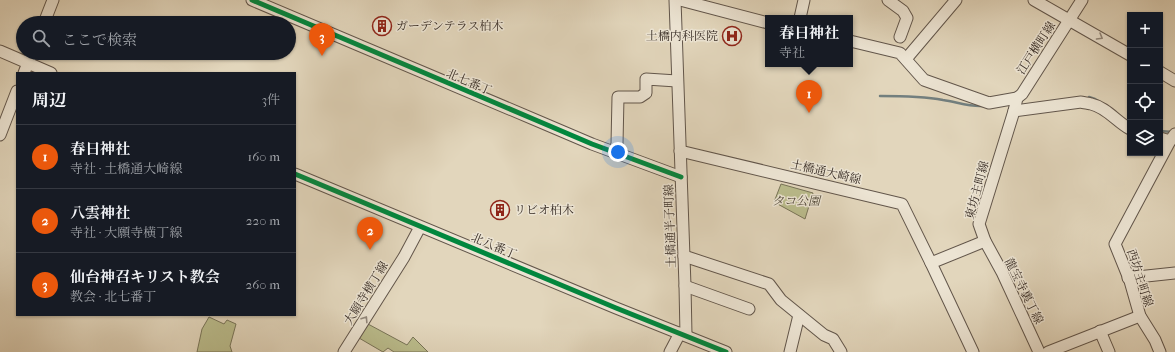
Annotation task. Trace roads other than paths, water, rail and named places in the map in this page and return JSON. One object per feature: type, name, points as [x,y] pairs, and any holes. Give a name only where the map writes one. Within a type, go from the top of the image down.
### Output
[{"type":"street","points":[[47,16],[53,0]]},
{"type":"street","name":"北七番丁","points":[[252,0],[289,16]]},
{"type":"street","name":"土橋通半子町線","points":[[675,0],[685,286],[683,334]]},
{"type":"street","points":[[680,0],[765,22]]},
{"type":"street","points":[[801,15],[804,0]]},
{"type":"street","points":[[888,0],[903,11],[907,18],[900,37]]},
{"type":"street","points":[[906,59],[956,0]]},
{"type":"street","points":[[1034,0],[1127,53]]},
{"type":"street","name":"江戸横町線","points":[[1015,105],[1082,0]]},
{"type":"street","name":"北七番丁","points":[[296,19],[500,106],[681,177]]},
{"type":"street","points":[[853,42],[900,53],[924,80],[989,102],[1015,105],[1081,102],[1092,104],[1101,108],[1127,127]]},
{"type":"street","points":[[0,52],[16,58]]},
{"type":"street","points":[[28,63],[49,72]]},
{"type":"street","points":[[1163,74],[1175,81]]},
{"type":"street","points":[[614,152],[617,144],[618,96],[640,97],[646,93],[646,78],[677,80]]},
{"type":"street","points":[[0,135],[16,93]]},
{"type":"street","name":"東坊主町線","points":[[985,241],[979,224],[1015,105]]},
{"type":"street","name":"西坊主町線","points":[[1048,352],[1140,316],[1115,244],[1170,137]]},
{"type":"street","name":"土橋通大崎線","points":[[680,151],[902,204],[932,263]]},
{"type":"street","name":"北八番丁","points":[[296,174],[609,305],[683,334]]},
{"type":"street","name":"大願寺横丁線","points":[[344,352],[404,257],[420,226]]},
{"type":"street","points":[[973,352],[932,263],[985,241]]},
{"type":"street","name":"龍宝寺裏丁線","points":[[985,241],[1002,272],[1039,352]]},
{"type":"street","points":[[684,256],[770,284],[781,300],[824,335],[833,339],[841,352]]},
{"type":"street","points":[[1128,278],[1175,273]]},
{"type":"street","points":[[685,286],[749,309]]},
{"type":"street","points":[[790,352],[799,315]]},
{"type":"street","points":[[1140,316],[1155,340],[1160,352]]},
{"type":"street","points":[[1100,331],[1108,352]]},
{"type":"street","points":[[670,352],[683,334],[726,352]]},
{"type":"waterway","points":[[880,96],[927,98],[983,106]]},
{"type":"waterway","points":[[1089,97],[1100,102]]},
{"type":"waterway","points":[[1163,131],[1173,132]]},
{"type":"place","name":"ガーデンテラス柏木","points":[[382,26]]},
{"type":"place","name":"土橋内科医院","points":[[732,36]]},
{"type":"place","name":"仙台神召キリスト教会","points":[[322,56]]},
{"type":"place","name":"春日神社","points":[[809,113]]},
{"type":"place","name":"リビオ柏木","points":[[500,210]]},
{"type":"place","name":"八雲神社","points":[[370,250]]},
{"type":"park label","name":"タコ公園","points":[[796,201]]}]
